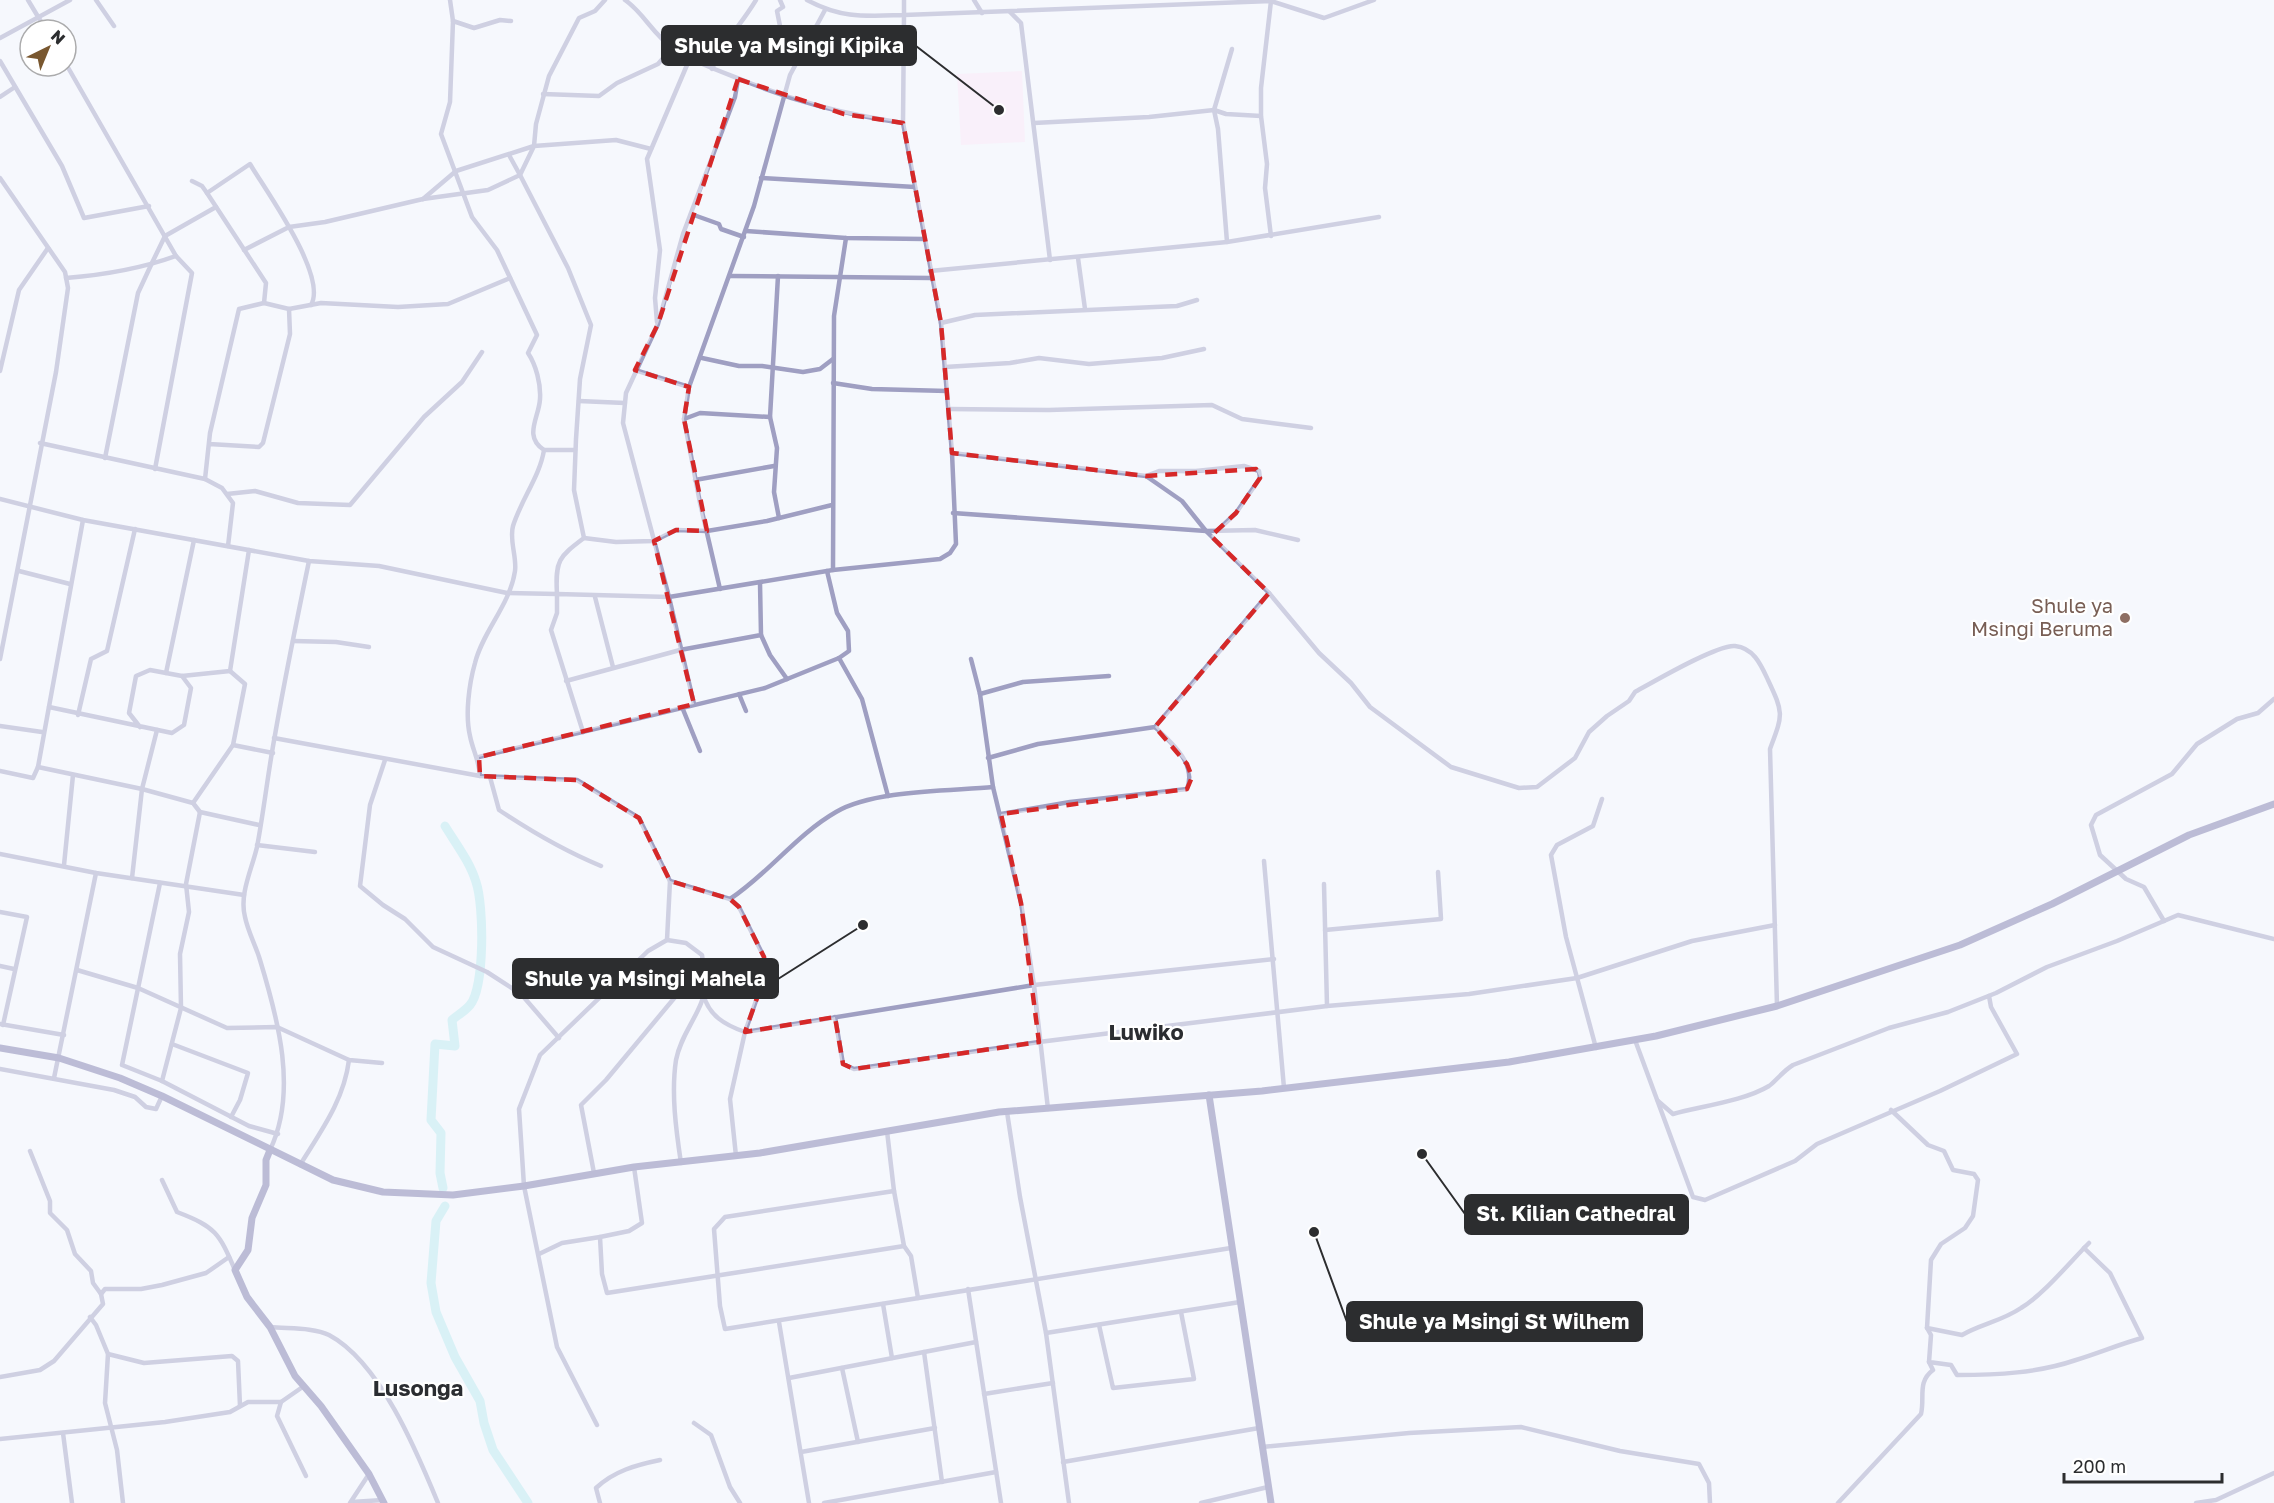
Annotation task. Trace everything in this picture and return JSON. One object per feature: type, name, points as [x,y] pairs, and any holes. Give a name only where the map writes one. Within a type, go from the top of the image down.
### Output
[{"type":"main road","points":[[0,1048],[59,1058],[162,1096],[333,1180],[383,1192],[453,1195],[524,1186],[634,1167],[736,1156],[1007,1112],[1284,1088],[1509,1062],[1635,1040],[1777,1006],[1960,945],[2189,835],[2274,804]]},
{"type":"main road","points":[[1209,1095],[1271,1503]]},
{"type":"main road","points":[[270,1150],[266,1160],[266,1185],[252,1218],[248,1250],[235,1270],[247,1297],[270,1328],[295,1376],[321,1406],[369,1474],[383,1502]]},
{"type":"street","points":[[28,0],[38,17]]},
{"type":"street","points":[[0,38],[70,0]]},
{"type":"street","points":[[96,0],[114,26]]},
{"type":"street","points":[[450,0],[453,21],[450,102],[441,134],[472,217],[496,250],[537,335],[528,353],[534,362],[540,399],[532,430],[537,445],[544,450],[575,450]]},
{"type":"street","points":[[244,250],[289,227],[325,222],[423,199],[488,190],[520,175],[534,146],[543,94],[549,76],[579,18],[595,11],[605,0]]},
{"type":"street","points":[[625,0],[672,48],[712,69],[785,98],[844,114],[903,123]]},
{"type":"street","points":[[712,69],[722,45],[745,18],[756,0]]},
{"type":"street","points":[[780,0],[783,7],[777,11],[780,26],[795,64]]},
{"type":"street","points":[[807,0],[825,10],[850,16],[1270,1],[1324,18],[1374,0]]},
{"type":"street","points":[[0,499],[83,520],[135,530],[309,561],[379,566],[507,593],[596,597],[669,597],[833,570],[940,559],[950,553],[956,544],[952,453],[941,323],[903,123],[904,0]]},
{"type":"street","points":[[974,0],[982,13]]},
{"type":"street","points":[[1270,1],[1268,37],[1262,64],[1261,116],[1267,164],[1265,188],[1271,236]]},
{"type":"street","points":[[720,589],[695,480],[684,419],[689,387],[702,358],[746,231],[795,64],[825,10]]},
{"type":"street","points":[[1010,12],[1021,23],[1050,260]]},
{"type":"street","points":[[453,21],[474,28],[500,20],[511,21]]},
{"type":"street","points":[[543,94],[599,96],[617,83],[658,64],[672,48]]},
{"type":"street","points":[[1227,242],[1218,129],[1214,110],[1232,49]]},
{"type":"street","points":[[658,324],[656,298],[660,250],[647,159],[690,58]]},
{"type":"street","points":[[0,61],[62,166],[84,218],[149,206]]},
{"type":"street","points":[[74,78],[176,256],[192,273],[155,470]]},
{"type":"street","points":[[694,704],[669,597],[623,423],[625,403],[635,370],[658,324],[670,276],[735,97],[738,79]]},
{"type":"street","points":[[0,97],[15,87]]},
{"type":"street","points":[[1034,123],[1214,110],[1226,114],[1261,116]]},
{"type":"street","points":[[423,199],[456,171],[534,146],[616,140],[651,149]]},
{"type":"street","points":[[509,155],[568,268],[591,325],[579,401],[575,450],[574,490],[585,538]]},
{"type":"street","points":[[207,193],[250,164],[289,227],[312,280],[314,300],[311,305]]},
{"type":"street","points":[[0,178],[48,248],[66,278],[68,288],[56,372],[40,443],[31,508],[0,659]]},
{"type":"street","points":[[761,178],[915,187]]},
{"type":"street","points":[[192,182],[202,186],[266,284],[264,303]]},
{"type":"street","points":[[105,458],[138,293],[165,236],[216,207]]},
{"type":"street","points":[[691,214],[719,224],[721,229],[744,237]]},
{"type":"street","points":[[930,271],[1227,242],[1379,217]]},
{"type":"street","points":[[746,231],[846,238],[924,239]]},
{"type":"street","points":[[833,570],[834,316],[846,238]]},
{"type":"street","points":[[0,371],[19,290],[48,248]]},
{"type":"street","points":[[66,278],[103,275],[151,265],[176,256]]},
{"type":"street","points":[[1078,258],[1085,309]]},
{"type":"street","points":[[730,276],[841,275],[932,278]]},
{"type":"street","points":[[778,276],[770,417],[777,448],[774,492],[779,518]]},
{"type":"street","points":[[205,479],[208,444],[239,309],[264,303],[289,309],[311,305],[398,307],[448,304],[510,278]]},
{"type":"street","points":[[941,323],[975,315],[1177,306],[1197,300]]},
{"type":"street","points":[[208,444],[259,447],[263,444],[290,334],[289,309]]},
{"type":"street","points":[[945,367],[1010,363],[1039,358],[1089,364],[1162,358],[1203,349]]},
{"type":"street","points":[[227,494],[255,491],[298,503],[350,505],[424,417],[462,382],[482,352]]},
{"type":"street","points":[[702,358],[739,366],[813,372],[833,359]]},
{"type":"street","points":[[635,370],[689,387]]},
{"type":"street","points":[[833,383],[872,388],[947,391]]},
{"type":"street","points":[[579,401],[625,403]]},
{"type":"street","points":[[949,409],[1048,410],[1212,405],[1242,419],[1311,428]]},
{"type":"street","points":[[684,419],[700,413],[770,417]]},
{"type":"street","points":[[40,443],[155,470],[205,479],[222,488],[233,503],[228,546]]},
{"type":"street","points":[[480,776],[479,757],[470,736],[469,698],[475,662],[515,571],[512,529],[524,495],[542,463],[544,450]]},
{"type":"street","points":[[952,453],[1146,476],[1159,471],[1244,466],[1259,471],[1260,478],[1236,513],[1217,531]]},
{"type":"street","points":[[695,480],[774,466]]},
{"type":"street","points":[[1146,476],[1182,501],[1206,531],[1269,593],[1319,653],[1351,683],[1370,707],[1398,726],[1421,748],[1451,767],[1519,788],[1537,788],[1552,778],[1575,758],[1589,732],[1629,701],[1635,692],[1711,653],[1734,645],[1749,651],[1759,659],[1779,704],[1782,717],[1770,749],[1777,1006]]},
{"type":"street","points":[[583,732],[551,630],[556,613],[556,577],[561,556],[585,538],[616,542],[654,542],[676,530],[707,531],[779,518],[832,505]]},
{"type":"street","points":[[953,513],[1206,531],[1255,530],[1298,540]]},
{"type":"street","points":[[0,771],[33,778],[38,767],[42,732],[49,708],[83,520]]},
{"type":"street","points":[[78,715],[91,659],[107,651],[135,530]]},
{"type":"street","points":[[166,673],[194,540]]},
{"type":"street","points":[[230,671],[249,550]]},
{"type":"street","points":[[270,1150],[278,1134],[284,1110],[285,1089],[277,1027],[260,961],[244,916],[244,895],[257,845],[274,738],[309,561]]},
{"type":"street","points":[[19,571],[70,584]]},
{"type":"street","points":[[479,757],[739,694],[786,679],[839,658],[849,651],[848,631],[837,613],[827,571]]},
{"type":"street","points":[[760,583],[761,635],[770,655],[786,679]]},
{"type":"street","points":[[988,758],[1038,744],[1155,726],[1269,593]]},
{"type":"street","points":[[596,597],[614,667]]},
{"type":"street","points":[[566,681],[681,650],[761,635]]},
{"type":"street","points":[[293,641],[336,642],[369,647]]},
{"type":"street","points":[[839,658],[862,699],[888,796]]},
{"type":"street","points":[[971,659],[980,694],[993,787],[1021,903],[1034,985],[1048,1109]]},
{"type":"street","points":[[140,727],[129,713],[136,676],[150,670],[182,676],[230,671],[245,684],[233,745],[193,803]]},
{"type":"street","points":[[49,708],[172,733],[184,725],[191,688],[182,676]]},
{"type":"street","points":[[980,694],[1023,682],[1109,676]]},
{"type":"street","points":[[739,694],[746,711]]},
{"type":"street","points":[[2164,921],[2144,887],[2117,871],[2100,855],[2091,825],[2096,815],[2172,774],[2197,744],[2237,719],[2258,712],[2274,699]]},
{"type":"street","points":[[682,707],[700,751]]},
{"type":"street","points":[[0,726],[42,732]]},
{"type":"street","points":[[1001,814],[1071,802],[1187,789],[1192,777],[1187,764],[1155,726]]},
{"type":"street","points":[[132,878],[142,789],[157,730]]},
{"type":"street","points":[[274,738],[480,776],[577,780],[639,818],[670,881],[667,940]]},
{"type":"street","points":[[233,745],[273,753]]},
{"type":"street","points":[[385,760],[370,805],[360,886],[405,919],[433,946],[487,972],[521,994],[559,1038]]},
{"type":"street","points":[[38,767],[142,789],[193,803],[200,812],[260,825]]},
{"type":"street","points":[[64,865],[73,775]]},
{"type":"street","points":[[490,777],[499,810],[573,854],[601,866]]},
{"type":"street","points":[[730,899],[753,884],[816,826],[837,811],[888,796],[993,787]]},
{"type":"street","points":[[1596,1048],[1577,978],[1551,855],[1557,845],[1593,826],[1602,799]]},
{"type":"street","points":[[162,1081],[181,1008],[180,954],[189,912],[186,884],[200,812]]},
{"type":"street","points":[[257,845],[315,852]]},
{"type":"street","points":[[0,854],[96,873],[160,883],[186,884],[244,895]]},
{"type":"street","points":[[1264,861],[1284,1088]]},
{"type":"street","points":[[1325,930],[1441,919],[1438,872]]},
{"type":"street","points":[[54,1078],[96,873]]},
{"type":"street","points":[[670,881],[730,899],[739,907],[764,957],[764,978],[745,1032],[730,1099],[736,1156]]},
{"type":"street","points":[[160,883],[122,1065],[162,1081],[249,1126],[278,1134]]},
{"type":"street","points":[[1324,884],[1327,1006]]},
{"type":"street","points":[[0,912],[27,917],[2,1025],[64,1035]]},
{"type":"street","points":[[1658,1101],[1673,1114],[1758,1091],[1772,1085],[1779,1074],[1793,1065],[1889,1028],[1948,1012],[1989,996],[2047,967],[2178,915],[2274,939]]},
{"type":"street","points":[[836,1017],[843,1064],[854,1069],[1039,1042],[1327,1006],[1470,994],[1577,978],[1692,940],[1774,925]]},
{"type":"street","points":[[597,1425],[557,1347],[524,1186],[519,1109],[540,1055],[648,951],[667,940],[686,943],[702,955],[706,982],[700,1005],[683,1037],[676,1061],[676,1122],[681,1163]]},
{"type":"street","points":[[703,993],[715,1017],[745,1032],[1034,985],[1274,958]]},
{"type":"street","points":[[0,966],[15,969]]},
{"type":"street","points":[[77,970],[138,988],[226,1028],[277,1027],[349,1060],[382,1063]]},
{"type":"street","points":[[594,1173],[581,1105],[606,1080],[686,984],[706,982]]},
{"type":"street","points":[[1635,1040],[1693,1197],[1705,1200],[1795,1161],[1817,1144],[1891,1110],[1940,1091],[2017,1054],[1991,1007],[1989,996]]},
{"type":"street","points":[[172,1044],[248,1073],[240,1100],[231,1117]]},
{"type":"street","points":[[299,1165],[332,1113],[346,1080],[349,1060]]},
{"type":"street","points":[[0,1069],[114,1090],[135,1097],[146,1107],[156,1109],[162,1096]]},
{"type":"street","points":[[1838,1503],[1921,1414],[1922,1383],[1926,1375],[1933,1370],[1929,1362],[1931,1335],[1927,1329],[1931,1260],[1941,1244],[1965,1228],[1973,1216],[1978,1180],[1974,1174],[1953,1170],[1944,1150],[1928,1145],[1891,1110]]},
{"type":"street","points":[[1007,1112],[1020,1197],[1046,1334],[1069,1503]]},
{"type":"street","points":[[887,1130],[894,1191],[904,1246],[911,1256],[918,1298]]},
{"type":"street","points":[[0,1377],[40,1370],[74,1340],[90,1317],[103,1304],[101,1294],[93,1284],[91,1271],[75,1254],[67,1230],[50,1213],[50,1201],[30,1151]]},
{"type":"street","points":[[538,1254],[562,1244],[629,1231],[642,1223],[634,1167]]},
{"type":"street","points":[[162,1180],[177,1212],[198,1220],[219,1235],[235,1270]]},
{"type":"street","points":[[894,1191],[725,1217],[714,1229],[724,1329],[1231,1248]]},
{"type":"street","points":[[600,1238],[602,1274],[608,1293],[904,1246]]},
{"type":"street","points":[[1927,1329],[1962,1335],[1977,1327],[1995,1323],[2024,1307],[2089,1243]]},
{"type":"street","points":[[1929,1362],[1951,1365],[1957,1375],[1999,1374],[2076,1361],[2142,1338],[2110,1273],[2084,1248]]},
{"type":"street","points":[[101,1294],[105,1289],[141,1289],[206,1273],[229,1257]]},
{"type":"street","points":[[968,1289],[1001,1503]]},
{"type":"street","points":[[1046,1334],[1240,1302]]},
{"type":"street","points":[[884,1304],[892,1358]]},
{"type":"street","points":[[1099,1325],[1113,1388],[1194,1379],[1181,1312]]},
{"type":"street","points":[[90,1317],[96,1325],[108,1354],[105,1402],[117,1450],[123,1503]]},
{"type":"street","points":[[779,1322],[809,1503]]},
{"type":"street","points":[[270,1328],[328,1335],[364,1364],[405,1428],[438,1503]]},
{"type":"street","points":[[789,1378],[976,1342]]},
{"type":"street","points":[[924,1352],[942,1482]]},
{"type":"street","points":[[108,1354],[144,1363],[232,1356],[238,1361],[240,1407]]},
{"type":"street","points":[[842,1368],[858,1442]]},
{"type":"street","points":[[984,1394],[1053,1383]]},
{"type":"street","points":[[0,1439],[218,1415],[248,1402],[281,1402],[304,1386]]},
{"type":"street","points":[[281,1402],[277,1416],[306,1476]]},
{"type":"street","points":[[694,1422],[711,1435],[730,1487],[740,1503]]},
{"type":"street","points":[[1262,1447],[1410,1433],[1521,1427],[1620,1451],[1699,1464],[1709,1483],[1710,1503]]},
{"type":"street","points":[[801,1452],[934,1428]]},
{"type":"street","points":[[1063,1462],[1259,1428]]},
{"type":"street","points":[[63,1433],[72,1503]]},
{"type":"street","points":[[600,1503],[596,1488],[606,1479],[630,1466],[660,1460]]},
{"type":"street","points":[[824,1503],[996,1472]]},
{"type":"street","points":[[2196,1503],[2216,1500],[2274,1473]]},
{"type":"street","points":[[351,1503],[369,1474]]},
{"type":"street","points":[[1201,1503],[1269,1487]]},
{"type":"street","points":[[351,1503],[383,1502]]},
{"type":"highlighted area","points":[[738,79],[844,114],[903,123],[941,323],[952,453],[1146,476],[1256,469],[1260,478],[1236,513],[1211,536],[1269,593],[1155,727],[1187,764],[1192,777],[1187,789],[1001,814],[1021,903],[1039,1042],[854,1069],[843,1064],[835,1017],[745,1032],[764,978],[764,957],[739,907],[730,899],[670,881],[639,818],[577,780],[480,776],[479,757],[694,704],[654,541],[676,530],[707,531],[684,419],[689,387],[635,370],[658,324]]},
{"type":"shaded area","points":[[1022,71],[1025,142],[961,145],[957,74]]},
{"type":"waterway","points":[[443,1188],[440,1173],[441,1133],[431,1120],[435,1044],[455,1046],[452,1020],[470,1005],[475,995],[482,945],[481,908],[476,882],[466,860],[445,826]]},
{"type":"waterway","points":[[445,1206],[436,1221],[431,1283],[436,1312],[455,1357],[480,1401],[493,1450],[528,1503]]},
{"type":"place","name":"Shule ya Msingi Kipika","points":[[999,110]]},
{"type":"place","name":"Shule ya Msingi Beruma","points":[[2125,618]]},
{"type":"place","name":"Shule ya Msingi Mahela","points":[[863,925]]},
{"type":"place","name":"St. Kilian Cathedral","points":[[1422,1154]]},
{"type":"place","name":"Shule ya Msingi St Wilhem","points":[[1314,1232]]},
{"type":"district","name":"Luwiko","points":[[1146,1032]]},
{"type":"district","name":"Lusonga","points":[[418,1388]]}]
